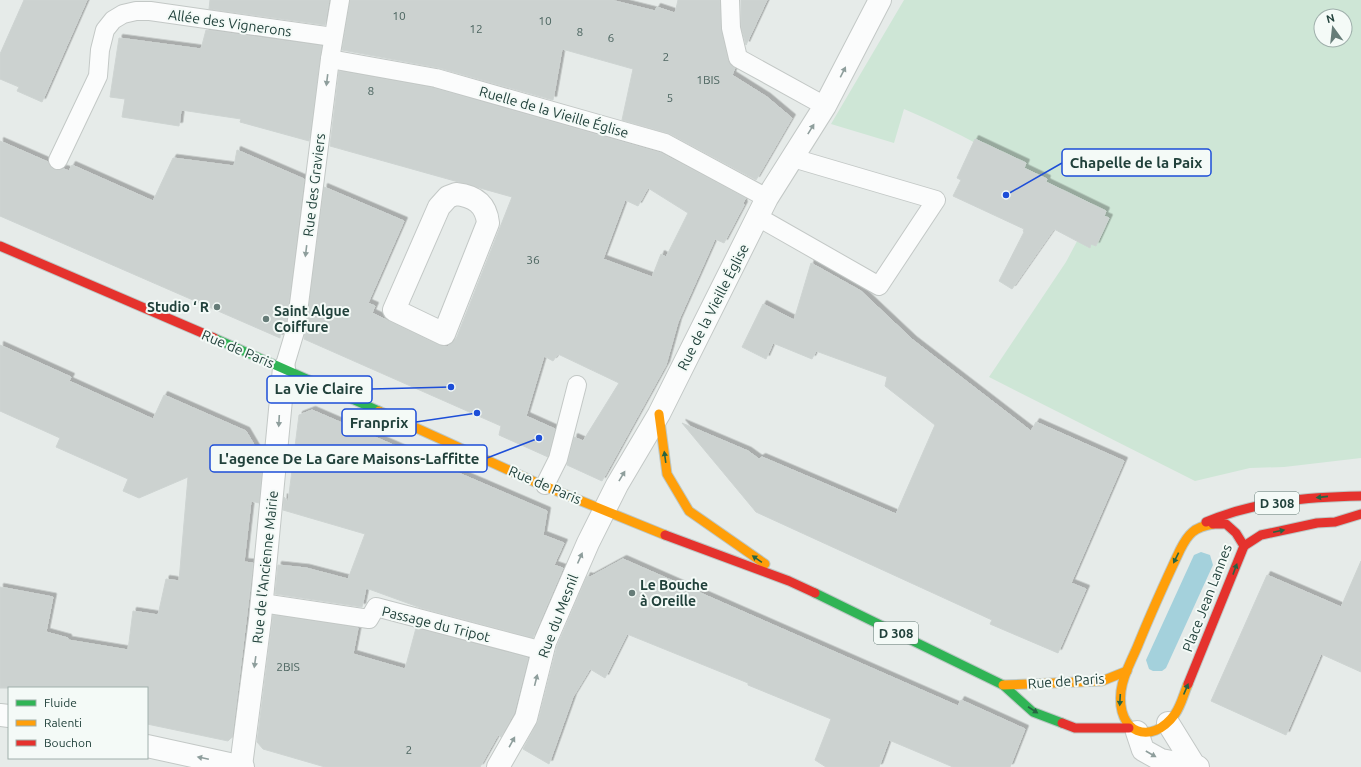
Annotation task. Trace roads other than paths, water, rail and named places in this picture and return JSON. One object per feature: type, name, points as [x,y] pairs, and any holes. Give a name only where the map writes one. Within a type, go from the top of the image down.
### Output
[{"type":"main road","name":"Rue de Paris","points":[[0,246],[284,368],[544,486],[641,526],[789,581],[1003,685],[1033,712],[1075,728],[1133,730]]},
{"type":"main road","points":[[659,414],[667,474],[689,511],[789,581]]},
{"type":"main road","name":"D 308","points":[[1198,526],[1226,512],[1249,506],[1327,497],[1361,496]]},
{"type":"main road","name":"D 308","points":[[1244,546],[1260,535],[1335,522],[1361,514]]},
{"type":"main road","name":"Place Jean Lannes","points":[[1168,723],[1175,714],[1244,546],[1236,533],[1226,524],[1198,526]]},
{"type":"main road","points":[[1168,723],[1156,731],[1133,730],[1122,720],[1120,690],[1155,602],[1186,537],[1191,530],[1198,526]]},
{"type":"main road","name":"Rue de Paris","points":[[1003,685],[1102,681],[1127,671]]},
{"type":"street","name":"Rue de la Vieille Église","points":[[604,510],[659,414],[763,208],[825,106],[880,0]]},
{"type":"street","points":[[456,194],[466,195],[481,205],[487,214],[488,223],[444,334],[394,310],[442,202],[456,194]]},
{"type":"street","name":"Rue de l'Ancienne Mairie","points":[[242,767],[262,603],[284,368]]},
{"type":"street","name":"Rue du Mesnil","points":[[498,767],[526,718],[543,651],[581,556],[604,510]]},
{"type":"street","points":[[1168,723],[1196,766]]},
{"type":"street","points":[[1133,730],[1143,750],[1161,760],[1196,766]]},
{"type":"street","points":[[148,746],[242,767]]},
{"type":"lane","name":"Rue des Graviers","points":[[284,368],[296,328],[330,59],[340,0]]},
{"type":"lane","points":[[730,0],[731,28],[738,58],[825,106]]},
{"type":"lane","name":"Allée des Vignerons","points":[[58,160],[98,76],[100,50],[105,30],[113,20],[123,14],[136,11],[150,11],[333,37]]},
{"type":"lane","name":"Ruelle de la Vieille Église","points":[[330,59],[436,78],[665,143],[879,286],[936,200],[793,158]]},
{"type":"lane","points":[[544,486],[558,459],[577,385]]},
{"type":"lane","name":"Passage du Tripot","points":[[262,603],[369,619],[376,607],[543,651]]},
{"type":"water","points":[[1201,552],[1210,555],[1213,565],[1166,668],[1162,671],[1153,671],[1149,669],[1146,660],[1194,555]]},
{"type":"place","name":"Chapelle de la Paix","points":[[1006,195]]},
{"type":"place","name":"Studio ‘ R","points":[[217,307]]},
{"type":"place","name":"Saint Algue Coiffure","points":[[266,319]]},
{"type":"place","name":"La Vie Claire","points":[[451,387]]},
{"type":"place","name":"Franprix","points":[[477,413]]},
{"type":"place","name":"L'agence De La Gare Maisons-Laffitte","points":[[539,438]]},
{"type":"place","name":"Le Bouche à Oreille","points":[[632,593]]}]
